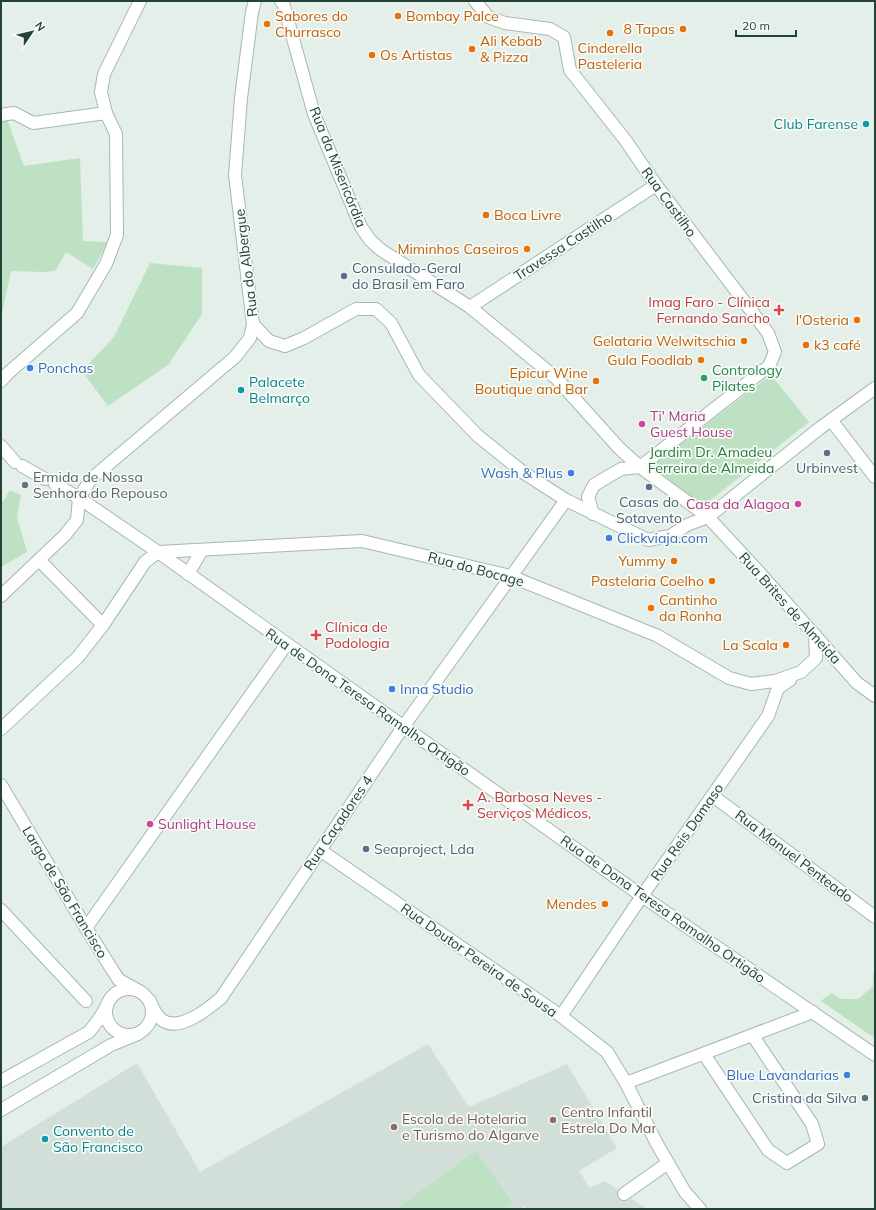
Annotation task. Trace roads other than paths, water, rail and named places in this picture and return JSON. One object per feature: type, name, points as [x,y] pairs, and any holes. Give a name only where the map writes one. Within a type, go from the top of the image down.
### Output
[{"type":"street","points":[[1,381],[7,374],[77,313],[106,264],[117,235],[116,134],[106,113],[101,92],[104,74],[140,1]]},
{"type":"street","name":"Rua do Albergue","points":[[79,498],[91,479],[235,357],[250,338],[253,324],[235,175],[241,98],[252,12],[255,1]]},
{"type":"street","name":"Rua Castilho","points":[[475,1],[488,17],[504,23],[550,29],[564,37],[570,70],[626,141],[656,185],[768,334],[775,352],[770,366],[640,467]]},
{"type":"street","name":"Rua da Misericórdia","points":[[282,3],[314,114],[361,227],[370,240],[382,250],[470,307],[556,378],[619,448],[640,467]]},
{"type":"street","points":[[1,115],[14,113],[33,123],[106,113]]},
{"type":"street","name":"Travessa Castilho","points":[[470,307],[656,185]]},
{"type":"street","points":[[253,324],[269,341],[285,346],[304,338],[356,308],[376,309],[391,322],[419,375],[478,436],[524,473],[566,500],[648,540],[670,536],[684,527],[708,517],[831,420],[875,388]]},
{"type":"street","points":[[831,420],[875,477]]},
{"type":"street","name":"Rua de Dona Teresa Ramalho Ortigão","points":[[1,446],[18,464],[79,498],[158,552],[286,645],[642,896],[875,1055]]},
{"type":"street","points":[[593,514],[588,497],[594,485],[621,469],[640,467],[680,497],[687,512],[684,527]]},
{"type":"street","name":"Rua Brites de Almeida","points":[[680,497],[708,517],[857,683],[875,696]]},
{"type":"street","points":[[1,596],[65,535],[77,520],[79,498]]},
{"type":"street","name":"Rua Caçadores 4","points":[[150,1001],[159,1018],[173,1024],[186,1021],[202,1014],[221,998],[403,727],[566,500]]},
{"type":"street","name":"Rua do Bocage","points":[[158,552],[362,540],[510,576],[658,636],[729,678],[751,684],[775,681],[801,672],[816,658],[815,635]]},
{"type":"street","points":[[188,574],[202,550]]},
{"type":"street","points":[[1,729],[78,657],[103,625],[145,562],[158,552]]},
{"type":"street","points":[[39,560],[103,625]]},
{"type":"street","points":[[86,928],[286,645]]},
{"type":"street","name":"Rua Reis Damaso","points":[[561,1016],[642,896],[768,716],[778,688],[801,672]]},
{"type":"street","name":"Largo de São Francisco","points":[[1,785],[86,928],[119,980],[139,991]]},
{"type":"street","name":"Rua Manuel Penteado","points":[[713,796],[875,917]]},
{"type":"street","name":"Rua Doutor Pereira de Sousa","points":[[320,850],[561,1016],[607,1052],[626,1083],[685,1192],[700,1209]]},
{"type":"street","points":[[1,910],[86,1001]]},
{"type":"street","points":[[1,1081],[89,1032],[117,992],[124,989],[139,991],[150,1001],[152,1008],[150,1024],[138,1034],[111,1045],[1,1110]]},
{"type":"street","points":[[107,1005],[107,1020],[116,1032],[131,1036],[138,1034]]},
{"type":"street","points":[[626,1083],[813,1012]]},
{"type":"street","points":[[704,1054],[768,1150],[787,1163],[818,1144],[812,1124],[753,1036]]},
{"type":"street","points":[[624,1194],[668,1163]]},
{"type":"place","name":"Bombay Palce","points":[[398,16]]},
{"type":"place","name":"Sabores do Churrasco","points":[[267,24]]},
{"type":"place","name":"8 Tapas","points":[[683,29]]},
{"type":"place","name":"Cinderella Pasteleria","points":[[610,33]]},
{"type":"place","name":"Ali Kebab & Pizza","points":[[472,49]]},
{"type":"place","name":"Os Artistas","points":[[372,55]]},
{"type":"place","name":"Club Farense","points":[[866,124]]},
{"type":"place","name":"Boca Livre","points":[[486,215]]},
{"type":"place","name":"Miminhos Caseiros","points":[[527,249]]},
{"type":"place","name":"Consulado-Geral do Brasil em Faro","points":[[344,276]]},
{"type":"place","name":"Imag Faro - Clínica Fernando Sancho","points":[[779,310]]},
{"type":"place","name":"l'Osteria","points":[[857,320]]},
{"type":"place","name":"Gelataria Welwitschia","points":[[744,341]]},
{"type":"place","name":"k3 café","points":[[806,345]]},
{"type":"place","name":"Gula Foodlab","points":[[701,360]]},
{"type":"place","name":"Ponchas","points":[[30,368]]},
{"type":"place","name":"Contrology Pilates","points":[[704,378]]},
{"type":"place","name":"Epicur Wine Boutique and Bar","points":[[596,381]]},
{"type":"place","name":"Palacete Belmarço","points":[[241,390]]},
{"type":"place","name":"Ti' Maria Guest House","points":[[642,424]]},
{"type":"place","name":"Urbinvest","points":[[827,453]]},
{"type":"place","name":"Wash & Plus","points":[[571,473]]},
{"type":"place","name":"Ermida de Nossa Senhora do Repouso","points":[[25,485]]},
{"type":"place","name":"Casas do Sotavento","points":[[649,487]]},
{"type":"place","name":"Casa da Alagoa","points":[[798,504]]},
{"type":"place","name":"Clickviaja.com","points":[[609,538]]},
{"type":"place","name":"Yummy","points":[[674,561]]},
{"type":"place","name":"Pastelaria Coelho","points":[[712,581]]},
{"type":"place","name":"Cantinho da Ronha","points":[[651,608]]},
{"type":"place","name":"Clínica de Podologia","points":[[316,635]]},
{"type":"place","name":"La Scala","points":[[786,645]]},
{"type":"place","name":"Inna Studio","points":[[392,689]]},
{"type":"place","name":"A. Barbosa Neves - Serviços Médicos,","points":[[468,805]]},
{"type":"place","name":"Sunlight House","points":[[150,824]]},
{"type":"place","name":"Seaproject, Lda","points":[[366,849]]},
{"type":"place","name":"Mendes","points":[[605,904]]},
{"type":"place","name":"Blue Lavandarias","points":[[847,1075]]},
{"type":"place","name":"Cristina da Silva","points":[[865,1098]]},
{"type":"place","name":"Centro Infantil Estrela Do Mar","points":[[553,1120]]},
{"type":"place","name":"Escola de Hotelaria e Turismo do Algarve","points":[[394,1127]]},
{"type":"place","name":"Convento de São Francisco","points":[[45,1139]]},
{"type":"park label","name":"Jardim Dr. Amadeu Ferreira de Almeida","points":[[711,460]]}]
